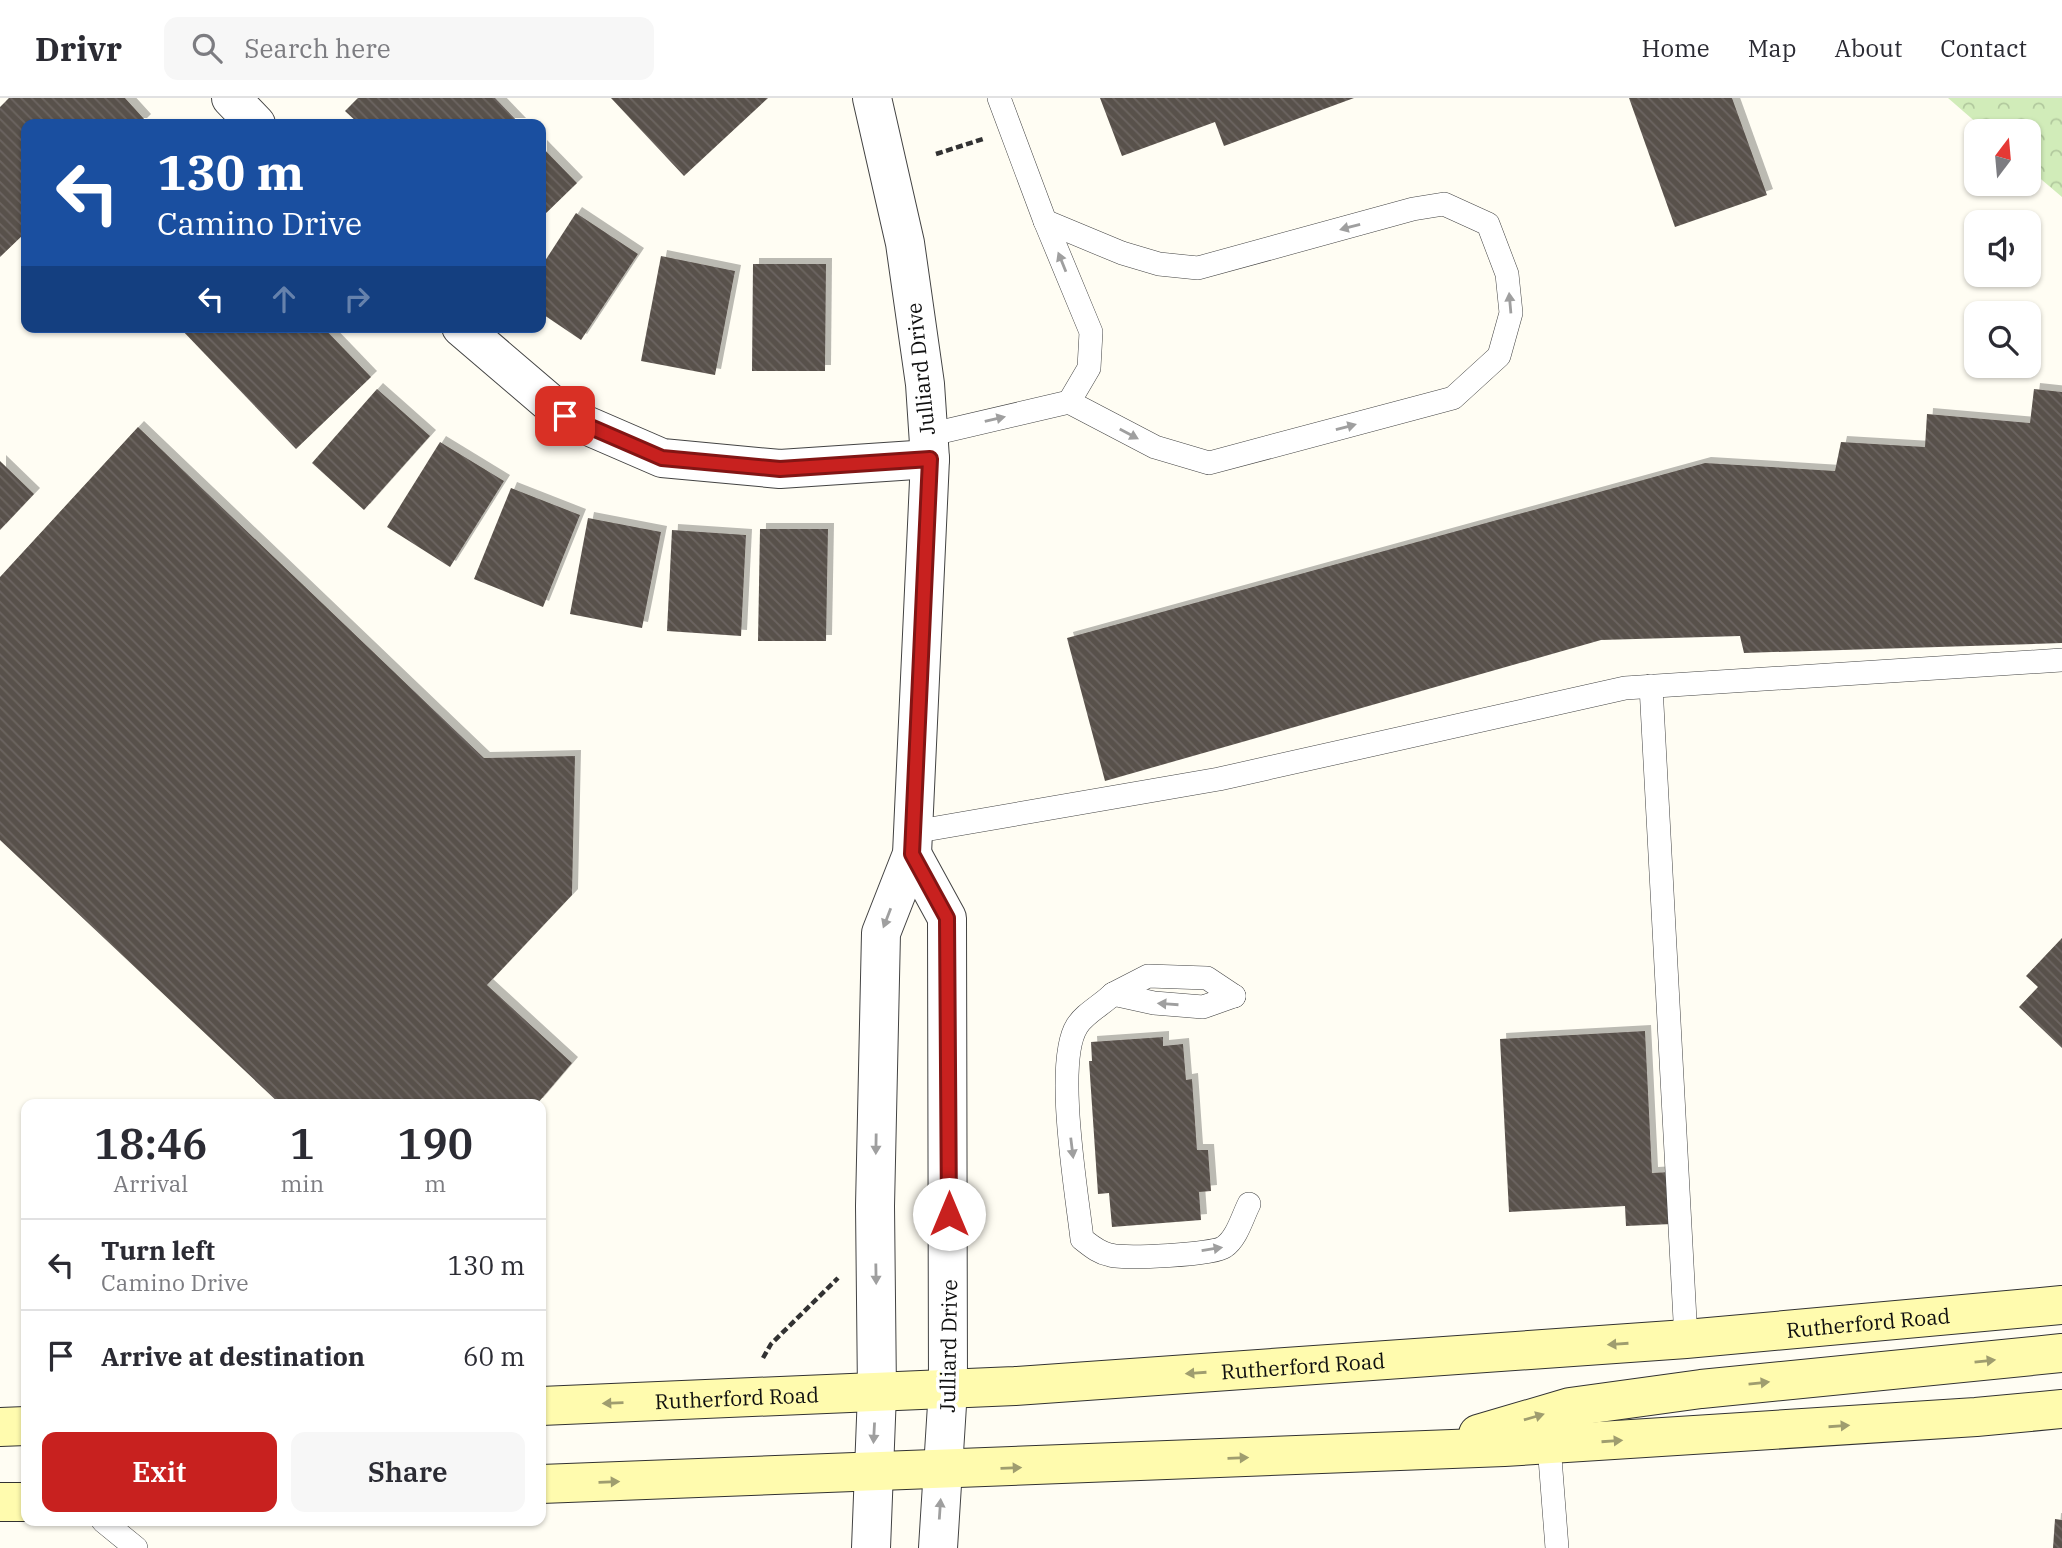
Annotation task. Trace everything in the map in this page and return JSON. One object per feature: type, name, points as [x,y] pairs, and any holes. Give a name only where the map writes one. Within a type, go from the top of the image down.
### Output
[{"type":"main road","name":"Rutherford Road","points":[[546,1406],[948,1389],[1686,1339],[2062,1305]]},
{"type":"main road","points":[[1422,1451],[1570,1407],[1702,1388],[2062,1353]]},
{"type":"main road","points":[[546,1484],[1549,1445],[2062,1409]]},
{"type":"main road","points":[[0,1427],[21,1426]]},
{"type":"main road","points":[[0,1502],[21,1502]]},
{"type":"street","points":[[231,98],[251,119]]},
{"type":"street","name":"Julliard Drive","points":[[871,1548],[877,1393],[875,1206],[881,933],[912,843],[929,447],[925,384],[905,243],[872,98]]},
{"type":"street","points":[[468,333],[565,416],[662,458],[780,469],[929,447]]},
{"type":"street","name":"Julliard Drive","points":[[912,843],[947,918],[948,1389],[938,1548]]},
{"type":"lane","points":[[929,447],[1069,402],[1090,368],[1091,332],[1045,221],[999,98]]},
{"type":"lane","points":[[1045,221],[1122,253],[1159,264],[1198,268],[1413,209],[1444,204],[1488,224],[1507,274],[1511,313],[1499,355],[1453,398],[1209,463],[1155,447],[1069,402]]},
{"type":"lane","points":[[912,843],[1219,779],[1625,688],[2062,660]]},
{"type":"lane","points":[[1651,686],[1686,1339]]},
{"type":"lane","points":[[1234,996],[1203,1007],[1154,1003],[1114,995],[1077,1025],[1069,1047],[1067,1105],[1082,1239],[1099,1252],[1114,1256],[1149,1257],[1223,1249],[1234,1238],[1249,1204]]},
{"type":"lane","points":[[1549,1445],[1557,1548]]},
{"type":"lane","points":[[109,1526],[136,1548]]},
{"type":"path","points":[[936,154],[1011,130]]},
{"type":"path","points":[[762,1360],[771,1344],[839,1277]]},
{"type":"green space","points":[[1948,98],[2062,98],[2062,197],[2041,179],[2041,119],[1972,119]]},
{"type":"building","points":[[9,98],[125,98],[144,119],[21,119],[21,237],[0,257],[0,107]]},
{"type":"building","points":[[358,98],[495,98],[515,119],[354,119],[345,111]]},
{"type":"building","points":[[611,98],[768,98],[684,176]]},
{"type":"building","points":[[1100,98],[1354,98],[1224,146],[1215,122],[1122,156]]},
{"type":"building","points":[[1629,98],[1732,98],[1767,195],[1675,227]]},
{"type":"building","points":[[546,151],[577,183],[546,213]]},
{"type":"building","points":[[576,213],[638,254],[581,340],[546,316],[546,259]]},
{"type":"building","points":[[661,256],[735,271],[715,375],[641,361]]},
{"type":"building","points":[[753,264],[826,264],[825,371],[752,371]]},
{"type":"building","points":[[185,333],[329,333],[371,377],[296,449]]},
{"type":"building","points":[[377,389],[430,436],[364,510],[312,463]]},
{"type":"building","points":[[2034,389],[2062,392],[2062,643],[1744,653],[1740,636],[1601,640],[1105,781],[1067,638],[1705,463],[1835,471],[1841,442],[1925,447],[1927,414],[2030,423]]},
{"type":"building","points":[[138,427],[484,758],[575,756],[572,895],[487,985],[572,1063],[541,1099],[275,1099],[0,840],[0,577]]},
{"type":"building","points":[[440,442],[504,481],[450,567],[387,527]]},
{"type":"building","points":[[0,461],[34,494],[0,530]]},
{"type":"building","points":[[511,488],[580,515],[543,607],[474,579]]},
{"type":"building","points":[[588,518],[661,532],[642,628],[570,614]]},
{"type":"building","points":[[760,529],[828,529],[826,641],[758,641]]},
{"type":"building","points":[[672,530],[746,535],[741,636],[667,631]]},
{"type":"building","points":[[2062,938],[2062,1048],[2019,1007],[2038,987],[2026,976]]},
{"type":"building","points":[[1645,1031],[1652,1173],[1670,1172],[1672,1224],[1626,1226],[1625,1206],[1509,1212],[1500,1039]]},
{"type":"building","points":[[1163,1037],[1163,1046],[1183,1044],[1186,1080],[1192,1079],[1197,1150],[1208,1150],[1211,1191],[1199,1192],[1201,1220],[1112,1227],[1109,1193],[1098,1194],[1089,1061],[1092,1061],[1091,1042]]},
{"type":"building","points":[[2055,1519],[2062,1520],[2062,1548],[2053,1548]]},
{"type":"route","points":[[565,416],[662,458],[780,469],[930,459],[912,854],[947,918],[949,1214]]}]
